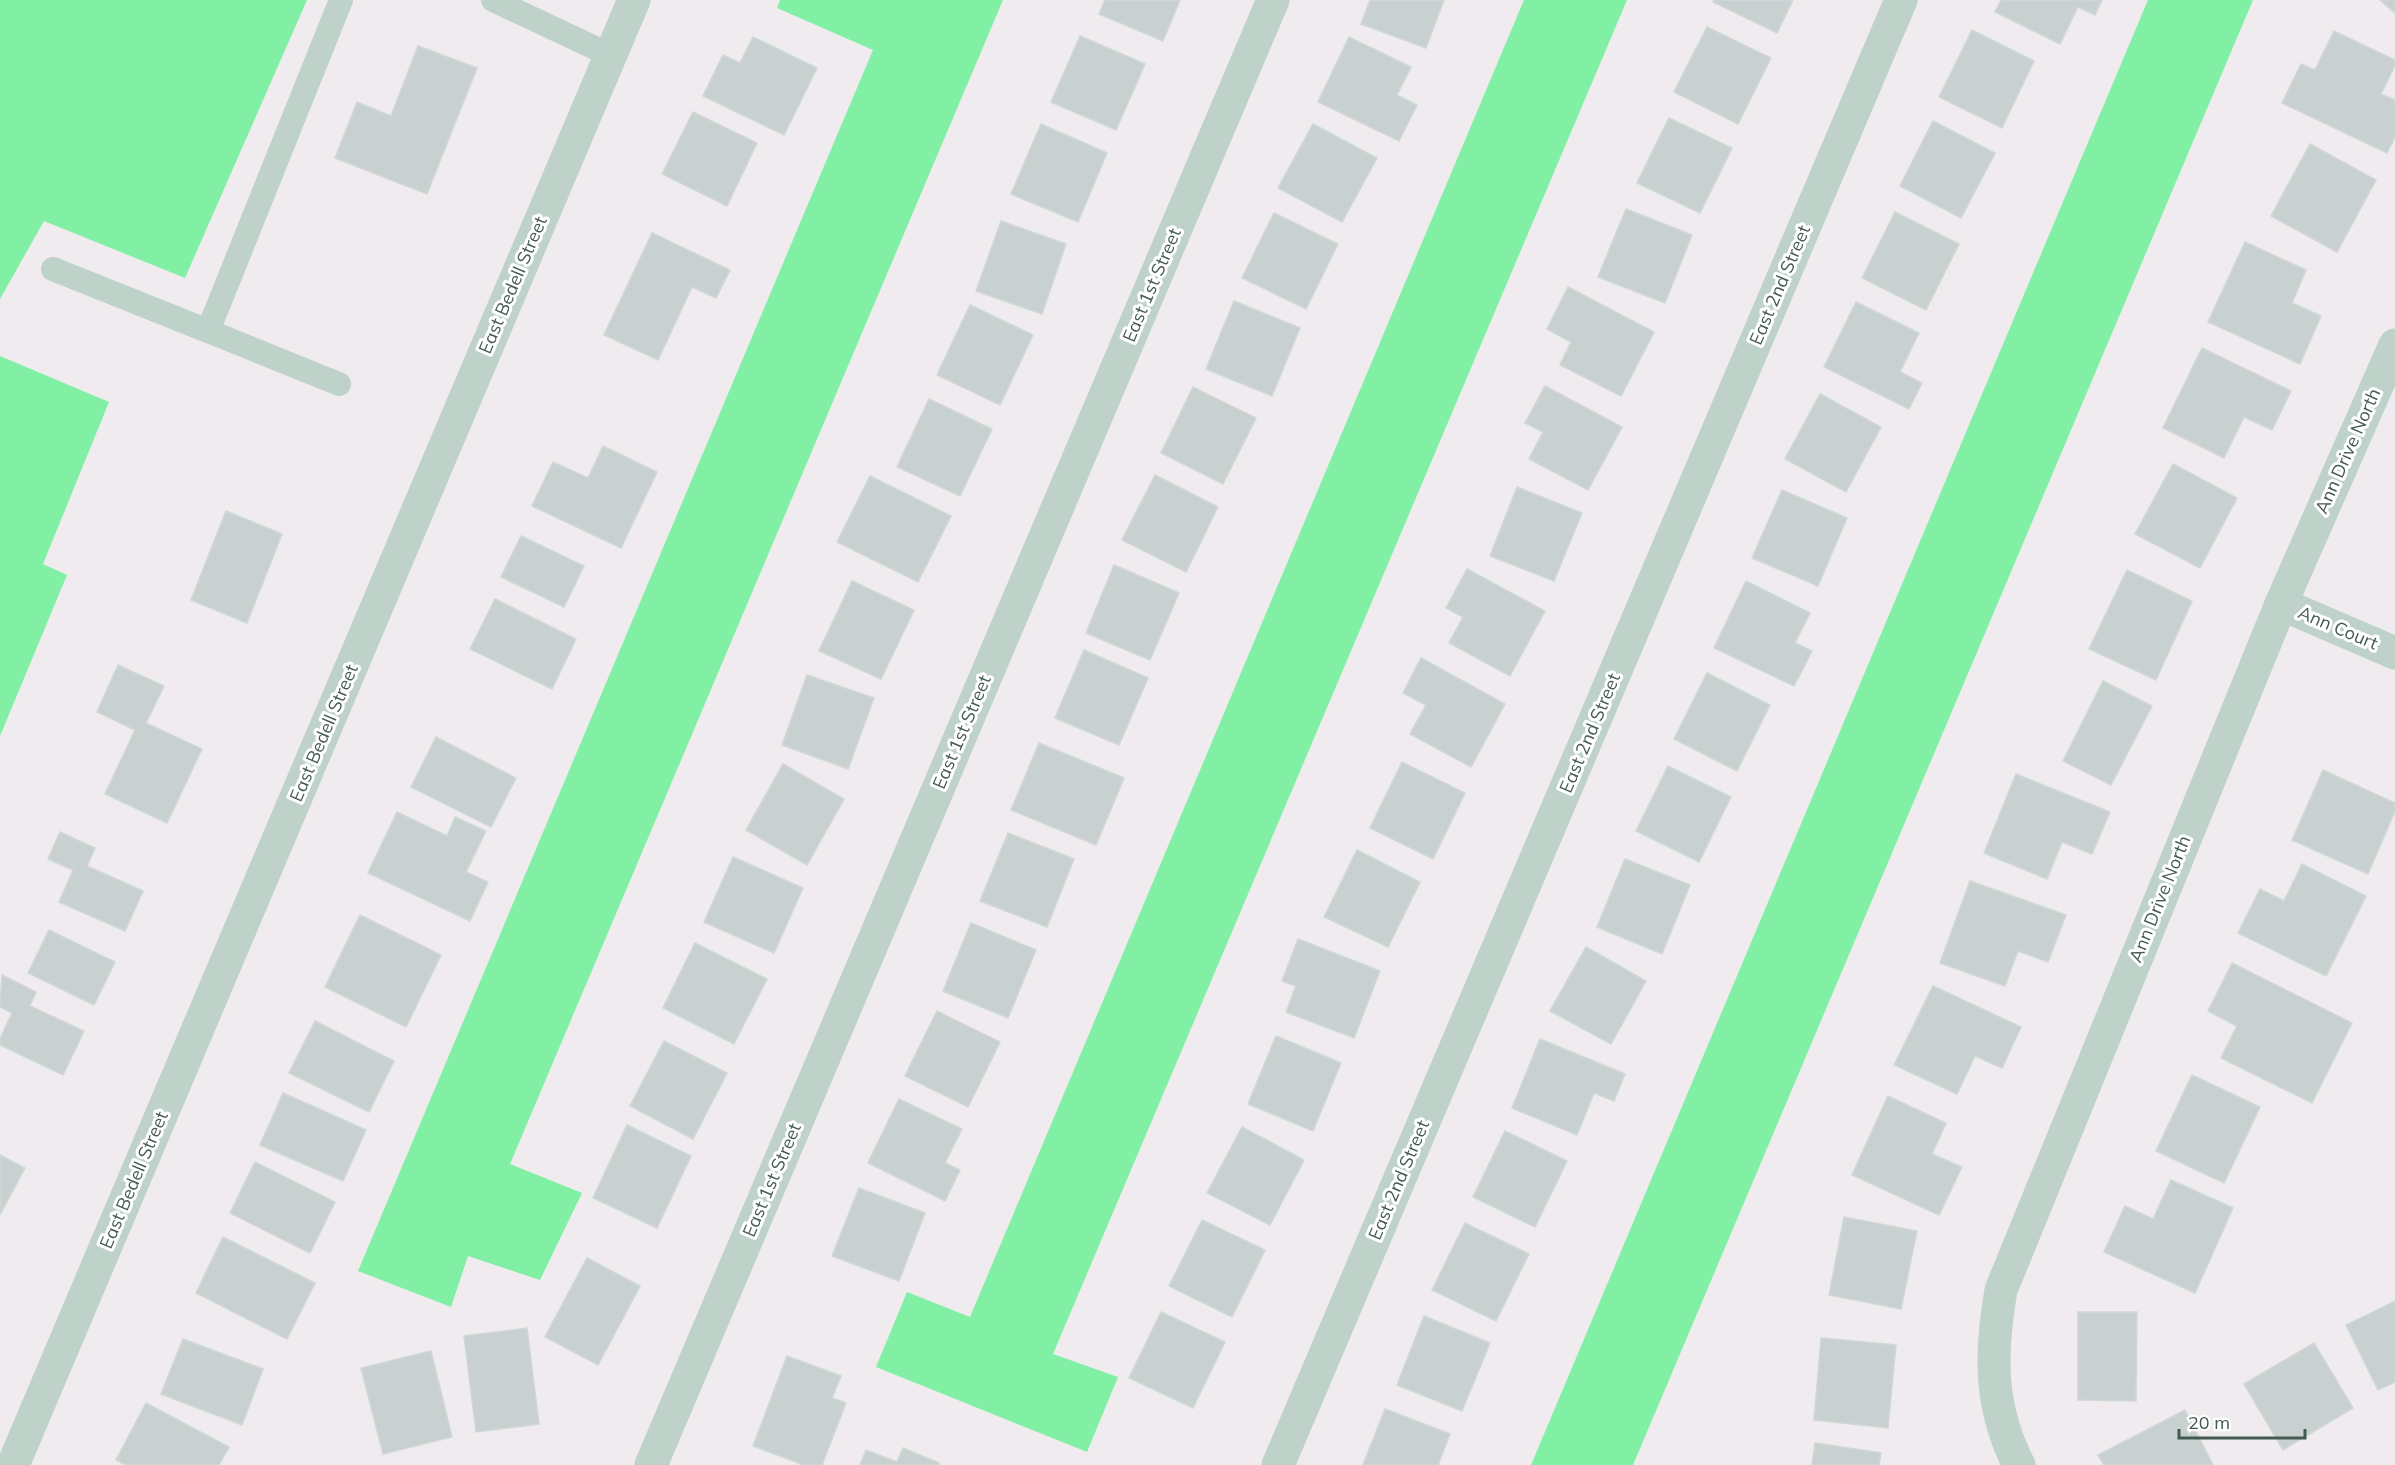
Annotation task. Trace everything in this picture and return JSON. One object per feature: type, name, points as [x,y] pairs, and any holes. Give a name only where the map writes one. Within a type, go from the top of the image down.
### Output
[{"type":"street","name":"East Bedell Street","points":[[14,1465],[634,0]]},
{"type":"street","name":"East 1st Street","points":[[651,1465],[1273,0]]},
{"type":"street","name":"East 2nd Street","points":[[1278,1465],[1901,0]]},
{"type":"street","name":"Ann Drive North","points":[[2019,1465],[2005,1439],[1992,1375],[1995,1322],[2001,1290],[2281,604],[2395,345]]},
{"type":"street","name":"Ann Court","points":[[2281,604],[2395,653]]},
{"type":"lane","points":[[208,331],[340,0]]},
{"type":"lane","points":[[493,0],[610,56]]},
{"type":"lane","points":[[53,269],[339,384]]},
{"type":"shaded area","points":[[0,0],[307,0],[185,278],[44,221],[0,299]]},
{"type":"shaded area","points":[[780,0],[1003,0],[510,1164],[582,1193],[540,1280],[468,1256],[451,1307],[358,1271],[873,50],[777,8]]},
{"type":"shaded area","points":[[1524,0],[1627,0],[1053,1354],[1118,1377],[1087,1452],[876,1367],[907,1292],[970,1317]]},
{"type":"shaded area","points":[[2148,0],[2253,0],[1633,1465],[1531,1465]]},
{"type":"shaded area","points":[[0,356],[109,402],[43,564],[67,575],[0,736]]},
{"type":"building","points":[[1105,0],[1180,0],[1163,41],[1099,14]]},
{"type":"building","points":[[1370,0],[1444,0],[1426,48],[1361,24]]},
{"type":"building","points":[[1714,0],[1793,0],[1777,33],[1713,2]]},
{"type":"building","points":[[2001,0],[2102,0],[2095,15],[2078,7],[2060,44],[1995,12]]},
{"type":"building","points":[[2380,0],[2395,0],[2395,13]]},
{"type":"building","points":[[1707,27],[1771,58],[1738,124],[1674,92]]},
{"type":"building","points":[[1972,30],[2034,61],[2002,128],[1939,97]]},
{"type":"building","points":[[2334,31],[2395,60],[2395,65],[2381,94],[2395,100],[2395,137],[2387,153],[2282,103],[2301,64],[2315,70]]},
{"type":"building","points":[[1080,36],[1145,64],[1116,130],[1051,102]]},
{"type":"building","points":[[753,37],[817,68],[784,135],[703,96],[723,55],[740,63]]},
{"type":"building","points":[[1349,37],[1411,67],[1397,95],[1417,105],[1399,141],[1318,102]]},
{"type":"building","points":[[418,46],[477,68],[427,194],[335,158],[357,102],[391,116]]},
{"type":"building","points":[[693,112],[757,143],[727,206],[662,174]]},
{"type":"building","points":[[1669,118],[1732,148],[1700,213],[1637,183]]},
{"type":"building","points":[[1933,121],[1995,153],[1961,218],[1900,186]]},
{"type":"building","points":[[1041,124],[1107,153],[1078,222],[1011,194]]},
{"type":"building","points":[[1313,124],[1377,158],[1342,222],[1278,188]]},
{"type":"building","points":[[2310,144],[2376,180],[2337,252],[2271,216]]},
{"type":"building","points":[[1626,209],[1692,235],[1665,303],[1598,277]]},
{"type":"building","points":[[1895,212],[1959,244],[1926,310],[1862,278]]},
{"type":"building","points":[[1274,213],[1338,244],[1306,309],[1242,278]]},
{"type":"building","points":[[1001,221],[1066,244],[1042,314],[976,291]]},
{"type":"building","points":[[652,233],[730,270],[716,298],[692,287],[658,360],[604,335]]},
{"type":"building","points":[[2245,242],[2306,270],[2292,303],[2321,316],[2300,364],[2208,322]]},
{"type":"building","points":[[1568,287],[1654,332],[1621,396],[1560,365],[1571,342],[1547,329]]},
{"type":"building","points":[[1234,301],[1300,328],[1272,396],[1206,369]]},
{"type":"building","points":[[1856,302],[1919,333],[1900,372],[1922,383],[1909,409],[1824,367]]},
{"type":"building","points":[[970,305],[1033,335],[1000,405],[937,375]]},
{"type":"building","points":[[2202,348],[2291,391],[2272,430],[2244,417],[2224,458],[2163,428]]},
{"type":"building","points":[[1545,386],[1622,427],[1588,490],[1529,459],[1543,432],[1525,423]]},
{"type":"building","points":[[1193,387],[1256,418],[1223,484],[1161,453]]},
{"type":"building","points":[[1820,394],[1881,427],[1846,492],[1785,459]]},
{"type":"building","points":[[929,399],[992,429],[960,496],[897,467]]},
{"type":"building","points":[[603,446],[657,472],[621,548],[532,506],[553,462],[588,478]]},
{"type":"building","points":[[2173,464],[2237,498],[2200,568],[2135,534]]},
{"type":"building","points":[[1155,475],[1218,507],[1186,572],[1122,540]]},
{"type":"building","points":[[870,476],[951,516],[918,582],[837,542]]},
{"type":"building","points":[[1517,487],[1582,513],[1554,581],[1490,556]]},
{"type":"building","points":[[1782,490],[1847,518],[1818,586],[1752,558]]},
{"type":"building","points":[[226,511],[282,534],[247,623],[191,600]]},
{"type":"building","points":[[521,536],[584,566],[564,607],[501,577]]},
{"type":"building","points":[[1114,565],[1179,593],[1150,660],[1086,633]]},
{"type":"building","points":[[1467,569],[1545,611],[1510,676],[1449,643],[1463,617],[1446,608]]},
{"type":"building","points":[[2127,570],[2192,601],[2156,680],[2089,649]]},
{"type":"building","points":[[852,581],[914,610],[881,679],[819,651]]},
{"type":"building","points":[[1746,581],[1810,613],[1795,643],[1812,651],[1794,686],[1714,648]]},
{"type":"building","points":[[495,599],[576,639],[552,689],[470,649]]},
{"type":"building","points":[[1084,650],[1148,678],[1119,745],[1055,718]]},
{"type":"building","points":[[1421,658],[1505,704],[1471,767],[1410,734],[1426,705],[1403,693]]},
{"type":"building","points":[[118,665],[164,686],[146,723],[202,749],[167,823],[105,794],[135,730],[97,712]]},
{"type":"building","points":[[1707,673],[1770,705],[1737,771],[1674,739]]},
{"type":"building","points":[[807,675],[874,698],[848,769],[782,745]]},
{"type":"building","points":[[2103,681],[2152,706],[2111,785],[2063,761]]},
{"type":"building","points":[[436,737],[516,778],[491,827],[411,787]]},
{"type":"building","points":[[1039,743],[1124,778],[1096,845],[1011,810]]},
{"type":"building","points":[[1402,762],[1465,793],[1433,859],[1370,828]]},
{"type":"building","points":[[783,764],[844,799],[807,865],[746,830]]},
{"type":"building","points":[[1668,766],[1731,797],[1699,862],[1636,831]]},
{"type":"building","points":[[2323,770],[2395,803],[2395,811],[2368,874],[2292,840]]},
{"type":"building","points":[[2016,774],[2110,812],[2092,854],[2062,842],[2047,879],[1984,853]]},
{"type":"building","points":[[397,812],[447,836],[455,817],[486,831],[466,872],[488,882],[470,921],[368,873]]},
{"type":"building","points":[[60,832],[95,848],[87,866],[143,891],[125,931],[59,902],[73,870],[48,859]]},
{"type":"building","points":[[1008,833],[1074,859],[1047,927],[980,901]]},
{"type":"building","points":[[1357,850],[1420,882],[1388,947],[1324,917]]},
{"type":"building","points":[[733,857],[803,888],[774,953],[704,922]]},
{"type":"building","points":[[1625,859],[1690,885],[1662,954],[1597,927]]},
{"type":"building","points":[[2302,864],[2366,896],[2326,976],[2238,933],[2260,889],[2284,901]]},
{"type":"building","points":[[1970,881],[2066,915],[2048,962],[2018,951],[2005,986],[1940,963]]},
{"type":"building","points":[[360,915],[441,955],[406,1027],[325,987]]},
{"type":"building","points":[[971,923],[1036,950],[1008,1018],[943,991]]},
{"type":"building","points":[[49,930],[115,962],[94,1005],[28,973]]},
{"type":"building","points":[[1298,939],[1380,971],[1354,1038],[1286,1012],[1296,986],[1282,981]]},
{"type":"building","points":[[695,943],[767,979],[734,1044],[663,1008]]},
{"type":"building","points":[[1586,947],[1646,981],[1611,1044],[1550,1011]]},
{"type":"building","points":[[2232,963],[2352,1023],[2312,1103],[2221,1058],[2237,1026],[2208,1011]]},
{"type":"building","points":[[2,975],[36,992],[30,1006],[84,1031],[63,1075],[0,1045],[0,1039],[12,1013],[0,1007]]},
{"type":"building","points":[[1933,986],[2021,1027],[2002,1068],[1975,1056],[1957,1094],[1894,1065]]},
{"type":"building","points":[[937,1011],[1000,1042],[968,1107],[905,1076]]},
{"type":"building","points":[[315,1021],[394,1061],[369,1112],[289,1073]]},
{"type":"building","points":[[1276,1036],[1341,1063],[1313,1131],[1248,1104]]},
{"type":"building","points":[[1540,1039],[1625,1074],[1614,1101],[1594,1093],[1577,1135],[1512,1108]]},
{"type":"building","points":[[664,1041],[727,1073],[693,1139],[630,1106]]},
{"type":"building","points":[[2192,1075],[2260,1107],[2224,1183],[2156,1151]]},
{"type":"building","points":[[283,1093],[366,1130],[343,1181],[260,1145]]},
{"type":"building","points":[[1888,1096],[1946,1123],[1932,1154],[1962,1167],[1939,1215],[1852,1175]]},
{"type":"building","points":[[899,1099],[962,1129],[945,1163],[960,1170],[945,1201],[868,1163]]},
{"type":"building","points":[[627,1125],[691,1156],[657,1228],[593,1198]]},
{"type":"building","points":[[1242,1127],[1304,1160],[1270,1225],[1207,1193]]},
{"type":"building","points":[[1505,1131],[1567,1161],[1535,1227],[1473,1197]]},
{"type":"building","points":[[0,1155],[25,1168],[0,1215]]},
{"type":"building","points":[[255,1162],[335,1202],[310,1253],[230,1213]]},
{"type":"building","points":[[2171,1180],[2233,1208],[2195,1293],[2104,1252],[2125,1206],[2153,1219]]},
{"type":"building","points":[[859,1188],[925,1213],[899,1281],[832,1256]]},
{"type":"building","points":[[1844,1217],[1917,1231],[1901,1309],[1829,1295]]},
{"type":"building","points":[[1202,1220],[1265,1250],[1232,1317],[1169,1286]]},
{"type":"building","points":[[1465,1223],[1529,1254],[1496,1321],[1432,1290]]},
{"type":"building","points":[[223,1237],[315,1283],[287,1339],[196,1293]]},
{"type":"building","points":[[587,1258],[640,1286],[598,1365],[545,1337]]},
{"type":"building","points":[[2395,1301],[2395,1382],[2378,1390],[2346,1325]]},
{"type":"building","points":[[1161,1312],[1225,1342],[1193,1408],[1129,1378]]},
{"type":"building","points":[[2078,1312],[2137,1312],[2136,1401],[2078,1400]]},
{"type":"building","points":[[1424,1316],[1490,1343],[1462,1411],[1397,1385]]},
{"type":"building","points":[[527,1328],[539,1424],[476,1432],[464,1336]]},
{"type":"building","points":[[1821,1338],[1896,1345],[1888,1428],[1814,1420]]},
{"type":"building","points":[[183,1339],[263,1369],[242,1425],[161,1394]]},
{"type":"building","points":[[2314,1343],[2353,1408],[2283,1450],[2244,1384]]},
{"type":"building","points":[[431,1351],[452,1437],[383,1454],[361,1368]]},
{"type":"building","points":[[787,1356],[841,1376],[832,1398],[846,1403],[822,1465],[804,1465],[753,1446]]},
{"type":"building","points":[[146,1403],[229,1447],[219,1465],[126,1465],[116,1460]]},
{"type":"building","points":[[1385,1409],[1450,1434],[1438,1465],[1363,1465]]},
{"type":"building","points":[[2185,1410],[2213,1465],[2104,1465],[2098,1455]]},
{"type":"building","points":[[1815,1443],[1881,1453],[1879,1465],[1812,1465]]},
{"type":"building","points":[[903,1448],[939,1463],[939,1465],[860,1465],[866,1450],[897,1462]]}]
